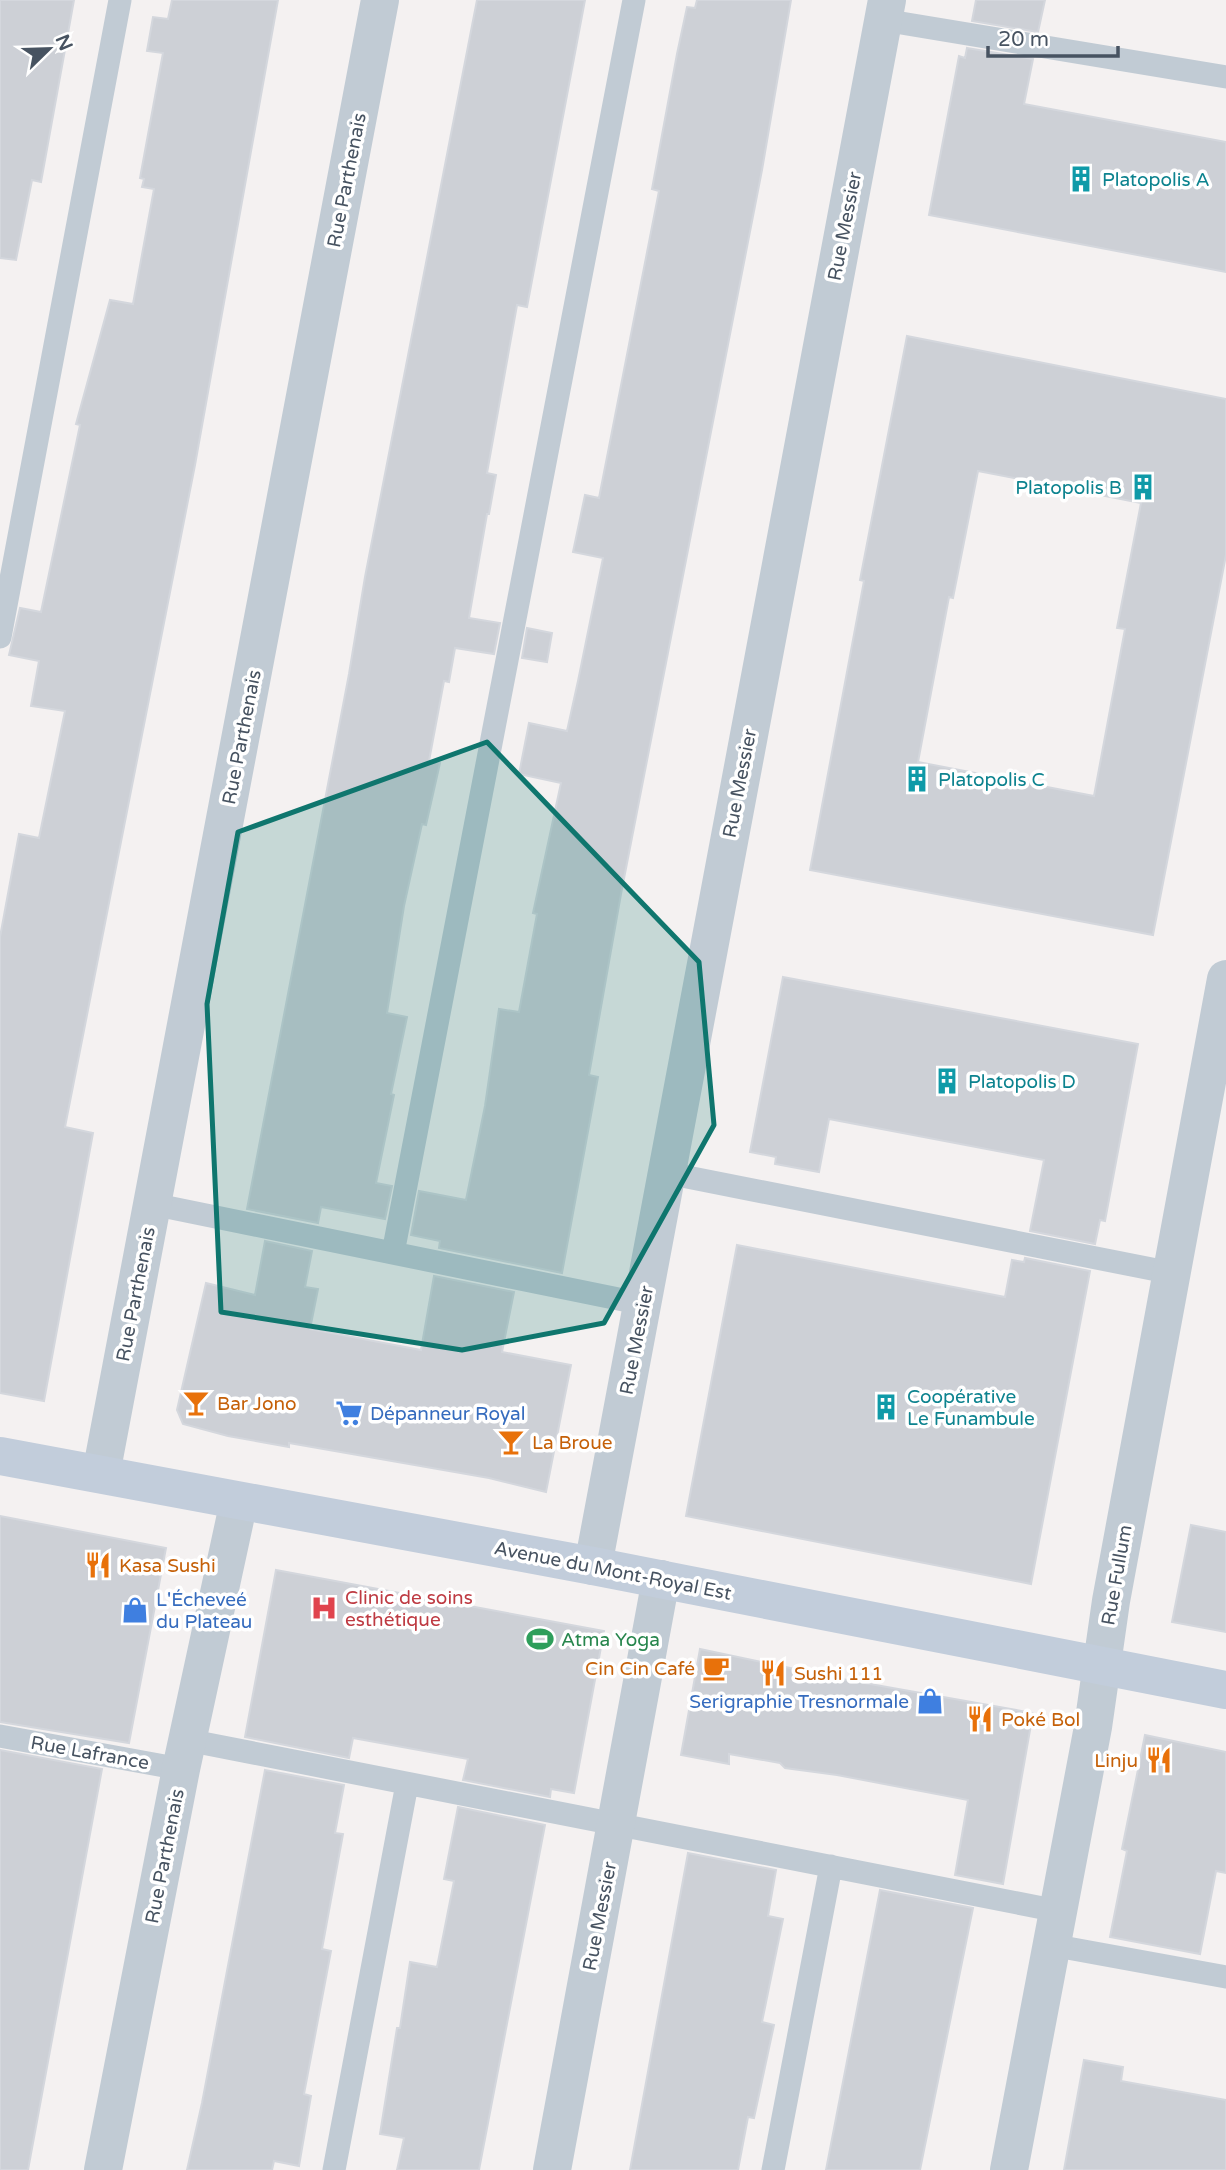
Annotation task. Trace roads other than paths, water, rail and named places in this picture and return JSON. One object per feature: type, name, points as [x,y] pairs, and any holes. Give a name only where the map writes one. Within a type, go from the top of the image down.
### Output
[{"type":"main road","name":"Avenue du Mont-Royal Est","points":[[0,1456],[593,1566],[1226,1690]]},
{"type":"street","name":"Rue Parthenais","points":[[101,1474],[380,0]]},
{"type":"street","name":"Rue Messier","points":[[593,1566],[885,10]]},
{"type":"street","name":"Rue Fullum","points":[[1009,2170],[1093,1727],[1111,1601],[1226,979]]},
{"type":"street","name":"Rue Parthenais","points":[[103,2170],[184,1754],[239,1501]]},
{"type":"street","name":"Rue Messier","points":[[552,2170],[661,1579]]},
{"type":"lane","points":[[0,637],[120,0]]},
{"type":"lane","points":[[393,1254],[634,0]]},
{"type":"lane","points":[[885,10],[1226,77]]},
{"type":"lane","points":[[667,1172],[1172,1273]]},
{"type":"lane","points":[[152,1204],[643,1304]]},
{"type":"lane","name":"Rue Lafrance","points":[[0,1736],[184,1754],[407,1784],[831,1866],[1226,1977]]},
{"type":"lane","points":[[334,2170],[407,1784]]},
{"type":"lane","points":[[773,2170],[831,1866]]},
{"type":"place","name":"Platopolis A","points":[[1081,179]]},
{"type":"place","name":"Platopolis B","points":[[1143,487]]},
{"type":"place","name":"Platopolis C","points":[[917,779]]},
{"type":"place","name":"Platopolis D","points":[[947,1081]]},
{"type":"place","name":"Bar Jono","points":[[196,1403]]},
{"type":"place","name":"Coopérative Le Funambule","points":[[886,1407]]},
{"type":"place","name":"Dépanneur Royal","points":[[349,1413]]},
{"type":"place","name":"La Broue","points":[[511,1442]]},
{"type":"place","name":"Kasa Sushi","points":[[98,1565]]},
{"type":"place","name":"Clinic de soins esthétique","points":[[324,1608]]},
{"type":"place","name":"L'Écheveé du Plateau","points":[[135,1610]]},
{"type":"place","name":"Atma Yoga","points":[[540,1639]]},
{"type":"place","name":"Cin Cin Café","points":[[716,1668]]},
{"type":"place","name":"Sushi 111","points":[[773,1673]]},
{"type":"place","name":"Serigraphie Tresnormale","points":[[930,1701]]},
{"type":"place","name":"Poké Bol","points":[[980,1719]]},
{"type":"place","name":"Linju","points":[[1159,1760]]}]
